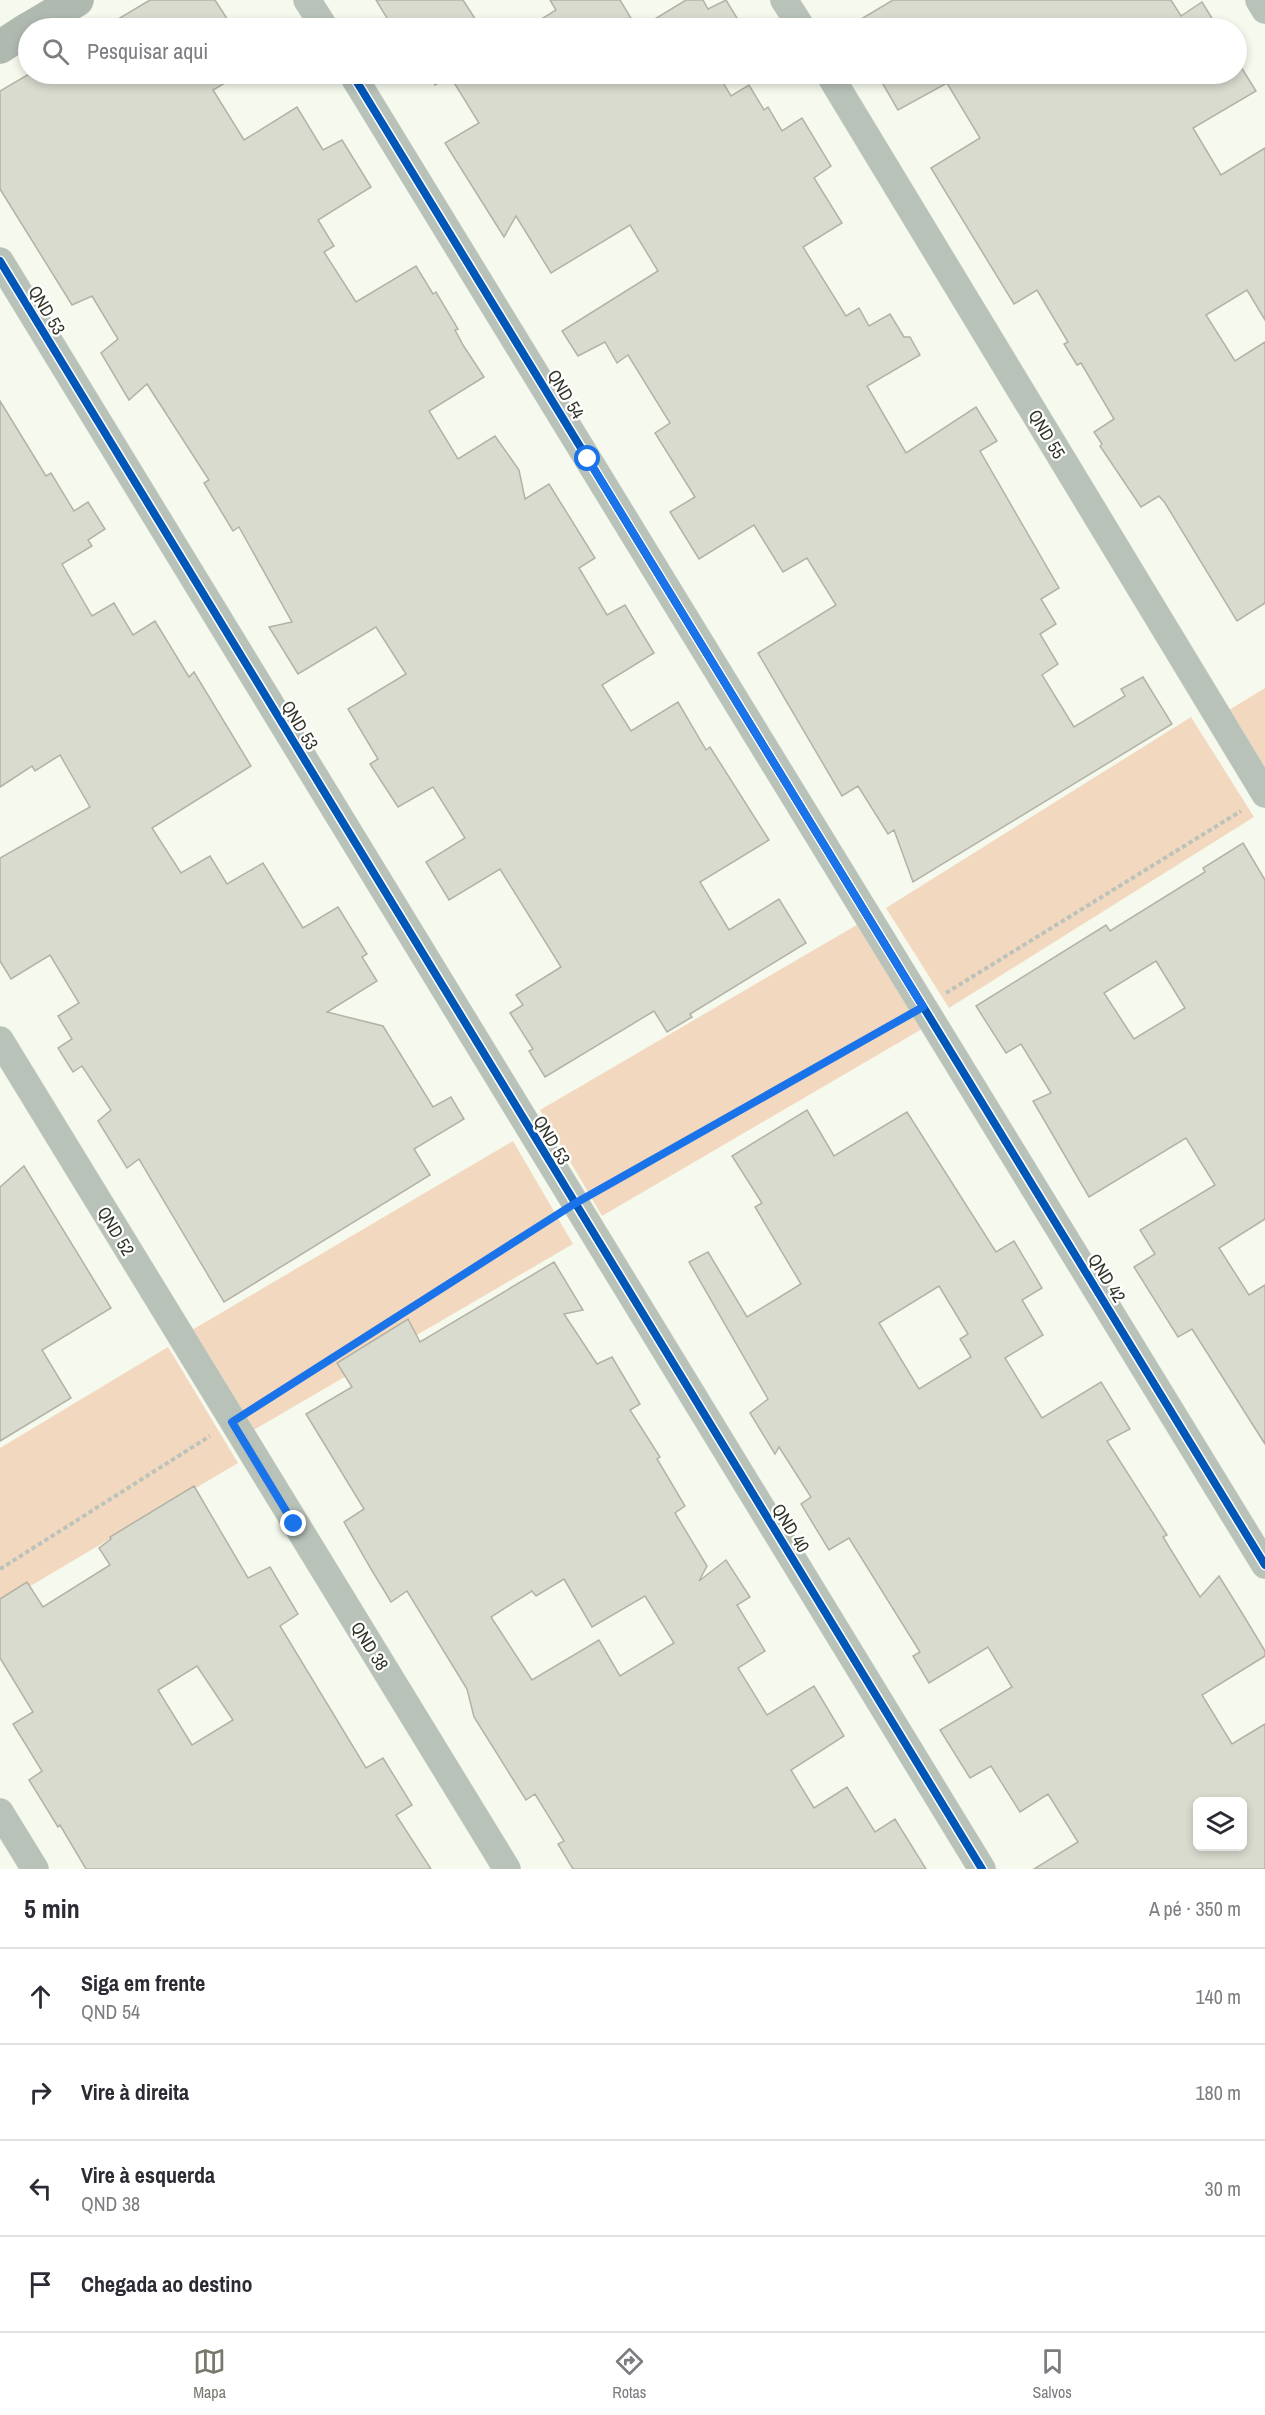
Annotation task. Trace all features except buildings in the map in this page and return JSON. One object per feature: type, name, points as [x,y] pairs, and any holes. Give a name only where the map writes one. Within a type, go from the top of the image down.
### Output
[{"type":"main road","points":[[47,18],[77,0]]},
{"type":"main road","points":[[0,47],[18,36]]},
{"type":"street","points":[[307,0],[319,18]]},
{"type":"street","points":[[784,0],[796,18]]},
{"type":"street","points":[[1259,0],[1265,10]]},
{"type":"street","name":"QND 54","points":[[358,84],[923,1007]]},
{"type":"street","name":"QND 55","points":[[835,84],[1255,802]]},
{"type":"street","name":"QND 53","points":[[0,261],[574,1204]]},
{"type":"street","name":"QND 42","points":[[923,1007],[1265,1565]]},
{"type":"street","name":"QND 52","points":[[0,1040],[232,1422]]},
{"type":"street","name":"QND 40","points":[[574,1204],[982,1869]]},
{"type":"street","name":"QND 38","points":[[232,1422],[507,1869]]},
{"type":"street","points":[[0,1812],[35,1869]]},
{"type":"path","points":[[0,1569],[574,1204],[923,1007],[1255,802]]},
{"type":"shaded area","points":[[1265,688],[1265,767],[1229,710]]},
{"type":"shaded area","points":[[1191,717],[1254,817],[949,1008],[886,908]]},
{"type":"shaded area","points":[[860,923],[922,1029],[602,1216],[540,1110]]},
{"type":"shaded area","points":[[513,1141],[573,1244],[252,1431],[192,1330]]},
{"type":"shaded area","points":[[168,1347],[238,1463],[0,1604],[0,1448]]},
{"type":"cycle path","points":[[358,84],[1265,1565]]},
{"type":"cycle path","points":[[0,261],[982,1869]]},
{"type":"route","points":[[294,1524],[232,1422],[574,1204],[923,1007],[588,459]]}]
